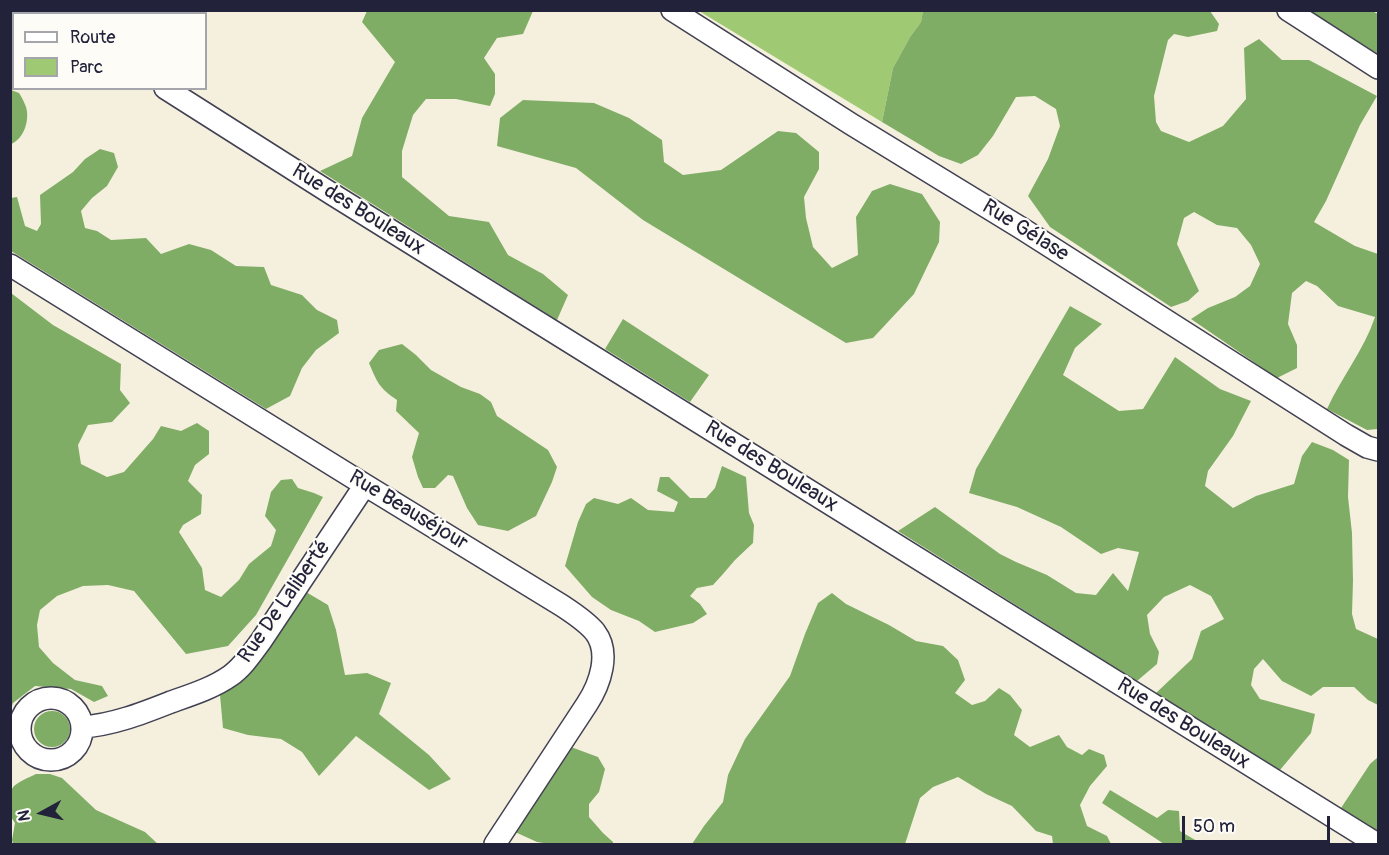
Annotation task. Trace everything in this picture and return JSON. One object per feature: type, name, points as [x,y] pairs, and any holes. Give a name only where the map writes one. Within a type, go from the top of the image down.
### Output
[{"type":"street","name":"Rue Gélase","points":[[672,10],[1346,435],[1366,447],[1378,450]]},
{"type":"street","points":[[1288,10],[1378,68]]},
{"type":"street","name":"Rue des Bouleaux","points":[[168,90],[1377,844]]},
{"type":"street","name":"Rue Beauséjour","points":[[10,265],[561,605],[595,632],[603,653],[598,685],[495,844]]},
{"type":"street","name":"Rue De Laliberté","points":[[82,727],[100,725],[156,708],[219,683],[232,675],[261,641],[365,486]]},
{"type":"green space","points":[[367,11],[533,11],[523,34],[497,38],[484,58],[495,74],[495,94],[490,106],[456,99],[426,99],[413,115],[402,151],[402,177],[449,216],[489,222],[508,255],[543,274],[568,295],[557,320],[320,171],[352,156],[362,118],[395,62],[362,22]]},
{"type":"green space","points":[[699,11],[923,11],[921,22],[893,68],[882,122]]},
{"type":"green space","points":[[923,11],[1210,11],[1219,24],[1217,31],[1188,37],[1174,34],[1168,40],[1154,96],[1156,122],[1161,131],[1189,142],[1223,126],[1246,99],[1244,48],[1259,39],[1282,60],[1309,60],[1377,96],[1360,125],[1326,201],[1314,222],[1355,246],[1378,254],[1378,429],[1367,430],[1327,409],[1365,341],[1375,317],[1338,306],[1317,286],[1306,281],[1292,293],[1288,324],[1297,345],[1297,368],[1277,378],[1191,319],[1208,308],[1235,297],[1250,286],[1260,264],[1251,245],[1237,228],[1217,225],[1194,212],[1184,218],[1177,244],[1199,291],[1188,301],[1171,307],[1050,227],[1028,196],[1048,159],[1060,126],[1056,109],[1035,96],[1016,97],[993,136],[978,155],[961,164],[939,156],[882,122],[893,68],[921,22]]},
{"type":"green space","points":[[1309,11],[1372,11],[1378,14],[1378,54]]},
{"type":"green space","points":[[11,90],[21,96],[26,107],[27,118],[23,134],[11,144]]},
{"type":"green space","points":[[523,100],[594,103],[629,118],[662,140],[664,162],[683,175],[721,170],[778,131],[796,133],[819,152],[819,169],[804,197],[806,218],[813,247],[832,268],[858,255],[856,217],[872,191],[890,184],[922,194],[940,222],[939,242],[914,294],[873,338],[846,343],[643,220],[576,168],[497,146],[500,118]]},
{"type":"green space","points":[[100,149],[114,153],[118,167],[107,186],[81,211],[85,228],[97,231],[111,240],[146,238],[161,254],[189,244],[211,250],[236,266],[264,267],[271,285],[302,295],[317,310],[337,320],[339,333],[316,350],[302,368],[290,396],[266,409],[11,251],[11,198],[17,197],[25,226],[37,231],[41,224],[40,195],[73,172],[85,159]]},
{"type":"green space","points":[[11,293],[53,325],[121,364],[120,390],[130,403],[112,422],[88,425],[78,445],[81,464],[107,477],[124,472],[153,439],[161,426],[181,431],[197,423],[209,431],[209,454],[195,465],[188,481],[202,495],[201,514],[183,525],[179,532],[202,568],[205,590],[221,597],[239,580],[249,564],[271,546],[276,530],[265,516],[271,492],[281,480],[292,479],[298,488],[323,497],[256,615],[228,646],[186,654],[134,591],[108,585],[83,586],[57,596],[40,610],[37,625],[39,647],[53,663],[75,680],[102,686],[108,696],[94,702],[71,689],[35,686],[13,703],[11,709]]},
{"type":"green space","points":[[1070,306],[1102,324],[1075,348],[1063,375],[1119,411],[1143,409],[1175,357],[1220,389],[1251,401],[1233,436],[1208,471],[1205,486],[1233,508],[1256,496],[1294,484],[1302,456],[1312,442],[1333,450],[1349,460],[1352,614],[1356,629],[1378,639],[1378,705],[1368,700],[1354,687],[1323,687],[1311,696],[1282,681],[1263,659],[1254,669],[1251,685],[1260,699],[1315,714],[1311,733],[1280,770],[1156,693],[1192,659],[1201,631],[1224,619],[1211,596],[1190,585],[1164,597],[1147,615],[1150,634],[1159,652],[1157,664],[1137,681],[898,531],[935,507],[1000,554],[1047,575],[1076,593],[1096,595],[1113,573],[1128,591],[1139,552],[1118,548],[1101,554],[1061,527],[1017,507],[969,493],[976,469]]},
{"type":"green space","points":[[623,319],[709,375],[690,402],[605,349]]},
{"type":"green space","points":[[402,344],[431,370],[461,387],[480,394],[491,402],[497,416],[548,450],[557,467],[536,516],[508,531],[478,525],[467,508],[453,476],[448,475],[435,488],[423,488],[412,457],[419,433],[396,411],[397,400],[379,384],[369,363],[379,350]]},
{"type":"green space","points":[[722,466],[746,477],[749,513],[754,525],[753,543],[713,585],[697,588],[690,596],[707,614],[693,623],[655,632],[639,621],[611,610],[592,597],[565,566],[578,522],[586,504],[594,498],[618,504],[631,498],[648,510],[674,512],[678,502],[657,491],[660,477],[669,477],[690,498],[706,498],[715,488]]},
{"type":"green space","points":[[306,592],[328,605],[336,630],[345,675],[367,673],[391,683],[379,714],[429,755],[451,779],[429,790],[356,736],[319,776],[302,752],[281,739],[248,735],[223,728],[220,695],[244,680]]},
{"type":"green space","points":[[832,593],[846,604],[916,641],[943,646],[958,660],[965,680],[955,693],[972,705],[985,701],[999,688],[1010,695],[1022,710],[1014,735],[1030,747],[1059,735],[1067,747],[1082,755],[1089,749],[1104,755],[1107,766],[1090,786],[1080,805],[1087,826],[1107,836],[1111,844],[1053,844],[1052,836],[1036,831],[1012,806],[958,777],[933,787],[920,798],[905,844],[692,844],[723,802],[728,775],[745,739],[790,676],[818,603]]},
{"type":"green space","points":[[52,711],[65,716],[70,729],[65,742],[52,747],[39,742],[34,729],[39,716]]},
{"type":"green space","points":[[571,747],[598,757],[605,769],[599,792],[589,804],[589,817],[613,844],[550,844],[537,842],[515,832]]},
{"type":"green space","points":[[1378,757],[1378,831],[1341,808],[1370,764]]},
{"type":"green space","points":[[36,774],[50,774],[62,778],[96,810],[145,832],[158,844],[13,844],[15,823],[11,817],[12,789],[19,782]]},
{"type":"green space","points":[[1110,790],[1157,818],[1168,810],[1179,811],[1180,831],[1202,844],[1164,844],[1102,803]]}]
